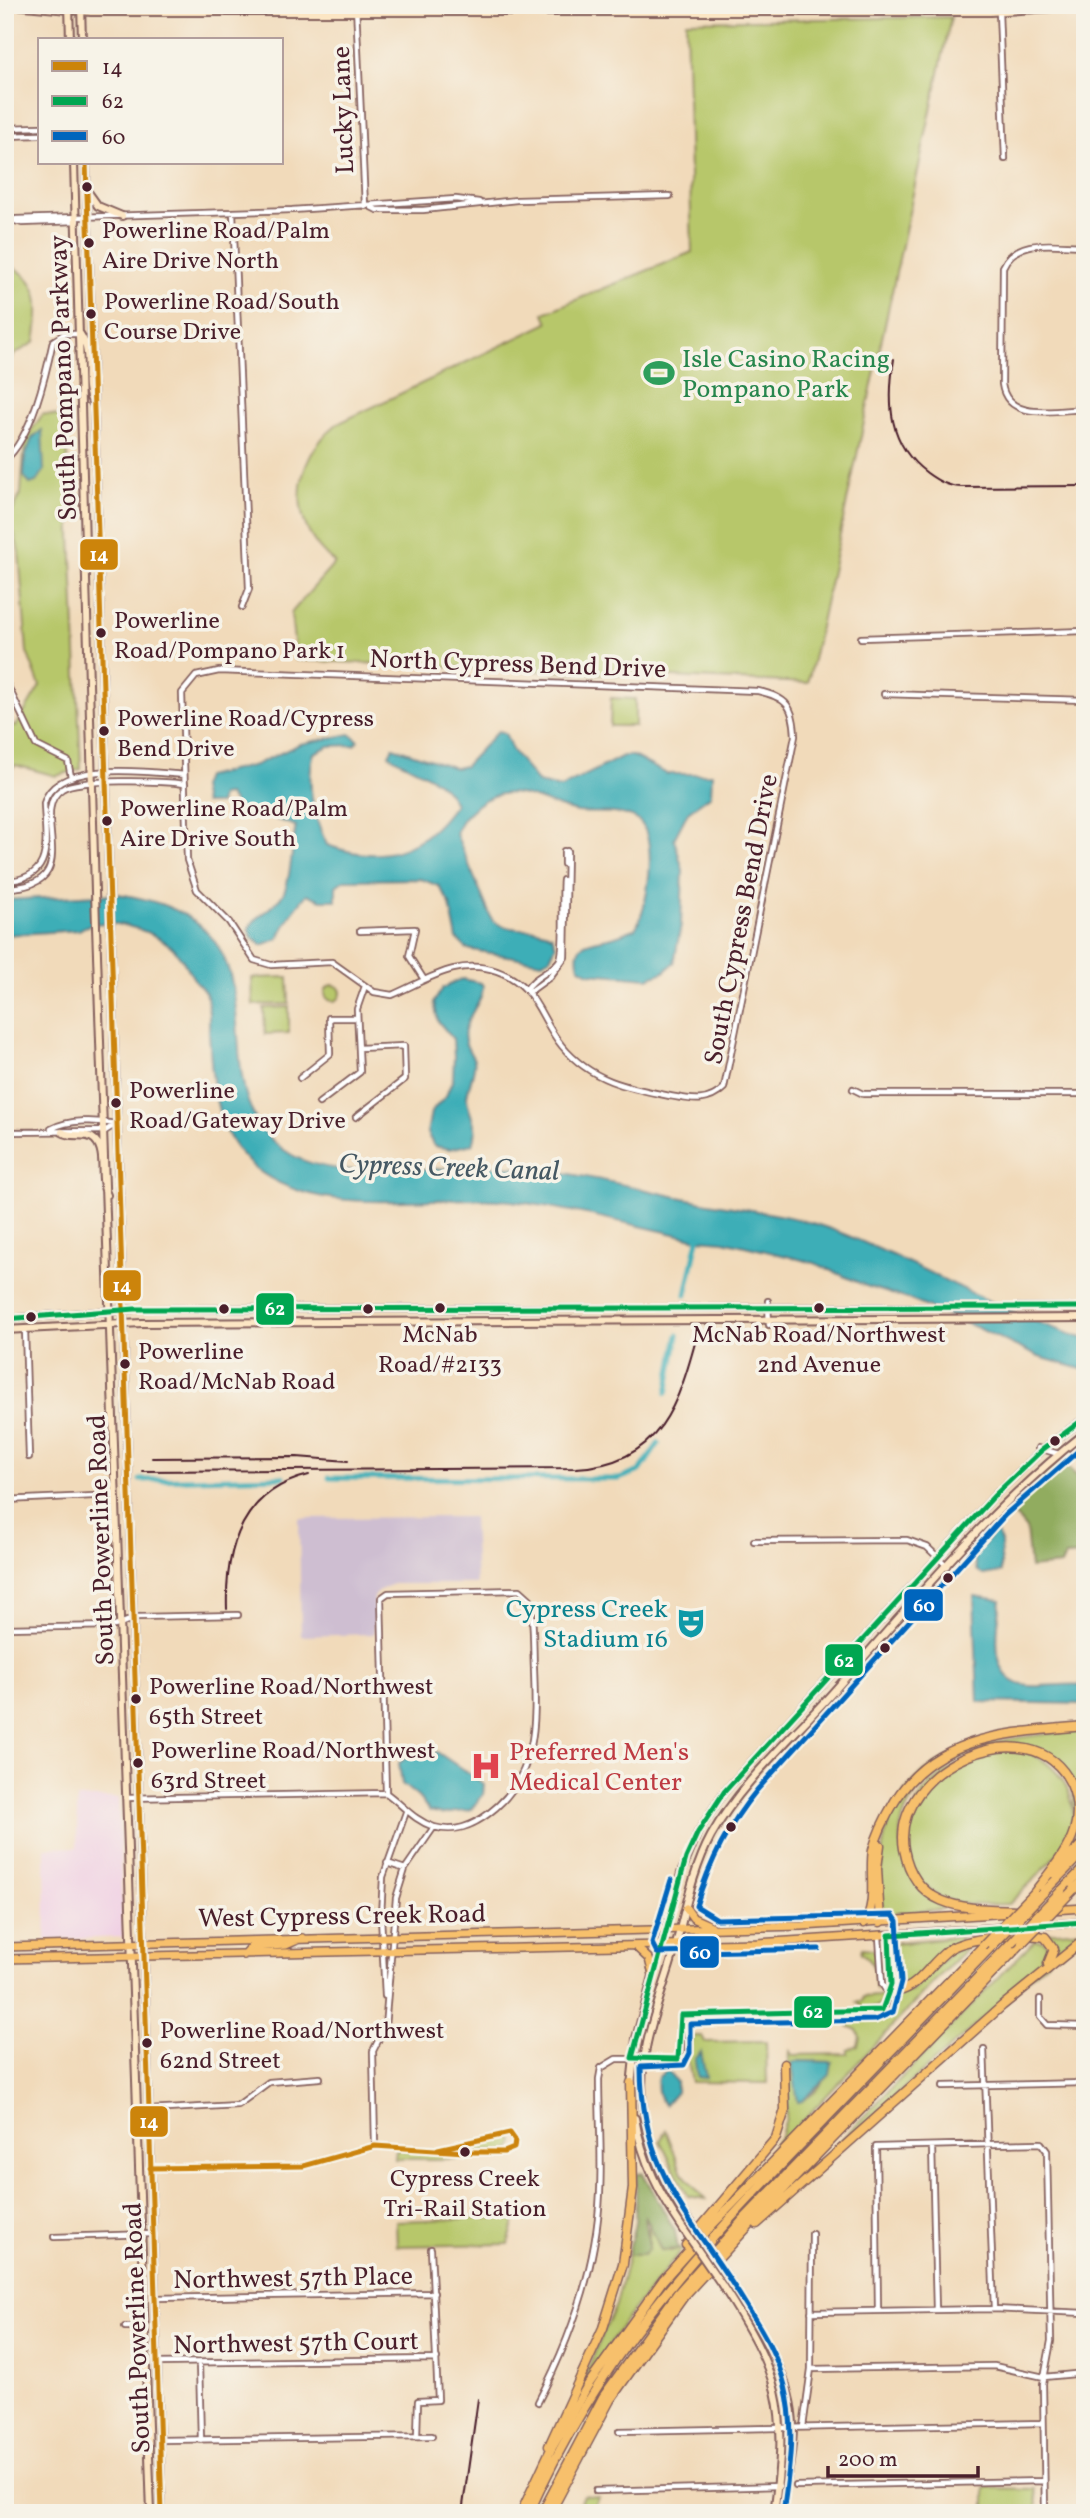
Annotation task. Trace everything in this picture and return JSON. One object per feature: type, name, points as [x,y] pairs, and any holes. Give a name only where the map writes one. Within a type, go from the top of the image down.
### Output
[{"type":"highway","points":[[864,1923],[871,1908],[873,1853],[881,1832],[892,1807],[907,1784],[927,1765],[950,1750],[995,1735],[1085,1726]]},
{"type":"highway","points":[[1034,1911],[958,1908],[933,1897],[921,1885],[908,1863],[903,1835],[911,1805],[926,1784],[968,1756],[998,1748],[1026,1748],[1056,1763],[1074,1791],[1076,1827],[1064,1853],[1039,1893]]},
{"type":"highway","points":[[881,1832],[877,1868],[884,1922]]},
{"type":"highway","points":[[1039,1893],[1085,1841]]},
{"type":"highway","points":[[653,2293],[699,2238],[1039,1893],[1085,1850]]},
{"type":"highway","points":[[542,2513],[603,2397],[677,2294],[731,2232],[1085,1867]]},
{"type":"highway","points":[[550,2513],[582,2447],[620,2385],[662,2325],[712,2263],[1085,1879]]},
{"type":"highway","points":[[888,1993],[910,1989],[947,1951],[963,1943],[1031,1936],[1047,1938],[1054,1947],[1053,1958],[1024,1988]]},
{"type":"highway","points":[[712,2263],[1024,1988],[1085,1939]]},
{"type":"highway","points":[[529,2513],[562,2445],[595,2389],[664,2291],[736,2211],[988,1945]]},
{"type":"highway","points":[[521,2513],[543,2466],[593,2376],[675,2259],[776,2138],[785,2110],[785,2064]]},
{"type":"highway","points":[[543,2466],[552,2436],[603,2328],[623,2264],[633,2188],[631,2083]]},
{"type":"main road","points":[[13,5],[69,8],[828,13],[999,12],[1045,6],[1085,6]]},
{"type":"main road","points":[[828,13],[837,5]]},
{"type":"main road","points":[[69,8],[70,38]]},
{"type":"main road","points":[[81,8],[82,38]]},
{"type":"main road","name":"South Pompano Parkway","points":[[74,164],[96,926]]},
{"type":"main road","name":"South Pompano Parkway","points":[[86,164],[108,926]]},
{"type":"main road","points":[[86,191],[98,206],[122,216]]},
{"type":"main road","points":[[79,334],[87,346],[89,394],[94,406]]},
{"type":"main road","name":"South Powerline Road","points":[[96,926],[108,1195],[130,1942],[151,2513]]},
{"type":"main road","name":"South Powerline Road","points":[[108,926],[126,1323],[132,1619],[162,2513]]},
{"type":"main road","points":[[62,1132],[68,1136],[86,1136],[96,1141],[101,1150],[102,1186],[108,1195]]},
{"type":"main road","points":[[5,1319],[125,1310],[660,1308],[768,1304],[922,1308],[1085,1307]]},
{"type":"main road","points":[[1061,1307],[1061,1318]]},
{"type":"main road","points":[[660,1308],[660,1319]]},
{"type":"main road","points":[[5,1329],[126,1323],[660,1319],[769,1322],[1085,1318]]},
{"type":"main road","points":[[774,2513],[778,2486],[781,2412],[771,2370],[753,2333],[656,2186],[637,2133],[631,2083],[632,2058],[665,1929],[692,1845],[724,1792],[1040,1449],[1085,1418]]},
{"type":"main road","points":[[782,2513],[793,2427],[778,2367],[731,2281],[665,2183],[650,2142],[644,2105],[644,2059],[680,1928],[704,1851],[730,1807],[1015,1493],[1085,1433]]},
{"type":"main road","points":[[686,1908],[693,1918],[715,1928]]},
{"type":"main road","name":"West Cypress Creek Road","points":[[5,1947],[864,1923],[1085,1908]]},
{"type":"main road","points":[[884,1922],[889,1935]]},
{"type":"main road","points":[[879,1936],[884,1922]]},
{"type":"main road","name":"West Cypress Creek Road","points":[[5,1959],[676,1945],[879,1936],[1085,1922]]},
{"type":"main road","points":[[244,1955],[251,1947],[286,1945],[303,1937]]},
{"type":"main road","points":[[634,1946],[649,1959],[653,1975]]},
{"type":"main road","points":[[135,2075],[148,2092]]},
{"type":"main road","points":[[138,2155],[150,2168],[139,2180]]},
{"type":"main road","points":[[144,2355],[156,2363]]},
{"type":"main road","points":[[146,2422],[158,2440]]},
{"type":"main road","points":[[147,2438],[159,2454]]},
{"type":"street","name":"Lucky Lane","points":[[358,8],[368,206]]},
{"type":"street","points":[[999,12],[1005,159]]},
{"type":"street","points":[[5,128],[38,127]]},
{"type":"street","points":[[5,136],[38,135]]},
{"type":"street","points":[[368,206],[377,210],[419,210],[479,202],[670,196]]},
{"type":"street","points":[[5,218],[16,219],[22,223],[463,199],[479,202]]},
{"type":"street","points":[[233,212],[249,589],[242,607]]},
{"type":"street","points":[[1085,246],[1023,246],[1007,257],[1003,267],[1002,384],[1005,399],[1025,410],[1085,409]]},
{"type":"street","points":[[5,460],[13,452],[40,396],[53,341],[64,334],[79,334]]},
{"type":"street","points":[[89,618],[101,618]]},
{"type":"street","points":[[862,638],[1085,631]]},
{"type":"street","name":"North Cypress Bend Drive","points":[[185,784],[183,694],[187,684],[205,672],[758,691],[775,694]]},
{"type":"street","points":[[5,680],[36,744],[68,761],[72,785]]},
{"type":"street","name":"South Cypress Bend Drive","points":[[185,784],[190,875],[197,890],[229,922],[249,954],[261,964],[332,962],[374,992],[392,995],[450,969],[480,967],[513,978],[539,1005],[560,1044],[589,1071],[606,1081],[693,1100],[717,1096],[724,1088],[795,736],[794,718],[786,703],[775,694]]},
{"type":"street","points":[[884,694],[1085,700]]},
{"type":"street","points":[[5,881],[33,876],[42,865],[46,794],[58,781],[71,775],[92,773],[184,775]]},
{"type":"street","points":[[5,888],[32,885],[41,880],[49,869],[51,804],[62,789],[72,785],[104,783],[185,784]]},
{"type":"street","points":[[566,851],[565,957],[550,977],[527,992],[538,975],[558,963],[563,952],[561,910],[566,851]]},
{"type":"street","points":[[360,930],[415,929],[410,956],[423,979]]},
{"type":"street","points":[[319,1103],[360,1072],[356,1018],[365,986]]},
{"type":"street","points":[[300,1078],[330,1054],[329,1018],[356,1018]]},
{"type":"street","points":[[356,1118],[405,1079],[404,1046],[359,1048]]},
{"type":"street","points":[[853,1089],[863,1094],[1085,1094]]},
{"type":"street","points":[[50,1129],[61,1123],[105,1122],[117,1125]]},
{"type":"street","points":[[5,1132],[50,1129],[62,1132],[105,1131],[117,1125]]},
{"type":"street","points":[[768,1304],[769,1322]]},
{"type":"street","points":[[25,1328],[29,1457]]},
{"type":"street","points":[[1040,1449],[1059,1454]]},
{"type":"street","points":[[5,1500],[117,1494]]},
{"type":"street","points":[[754,1541],[907,1540],[927,1547],[947,1566]]},
{"type":"street","points":[[127,1798],[386,1793],[406,1812],[434,1826],[462,1828],[478,1821],[506,1799],[526,1769],[535,1724],[532,1609],[526,1592],[387,1593],[381,1598],[386,1793]]},
{"type":"street","points":[[5,1628],[38,1629],[121,1624],[132,1619],[238,1615]]},
{"type":"street","points":[[386,2000],[381,1936],[387,1863],[406,1812]]},
{"type":"street","points":[[375,2146],[373,2051],[385,2027],[396,1898],[405,1869],[434,1826]]},
{"type":"street","points":[[387,1863],[405,1869]]},
{"type":"street","points":[[538,2402],[578,2310],[597,2225],[600,2192],[599,2075],[609,2061],[632,2058],[678,2059],[681,2051],[681,2015],[878,2011],[887,2005],[892,1982],[889,1935]]},
{"type":"street","points":[[879,1936],[882,1984],[888,1993]]},
{"type":"street","points":[[1040,2000],[1043,2023],[1050,2026],[1085,2026]]},
{"type":"street","points":[[984,2049],[984,2085],[990,2145],[994,2309]]},
{"type":"street","points":[[149,2110],[225,2107],[246,2101],[269,2082],[320,2078]]},
{"type":"street","points":[[943,2086],[1085,2083]]},
{"type":"street","points":[[150,2168],[303,2166],[375,2146],[438,2149],[504,2152],[514,2148],[515,2140],[510,2133],[438,2149]]},
{"type":"street","points":[[878,2310],[876,2147],[1041,2143],[1047,2151],[1050,2313],[1050,2354],[1044,2377],[1045,2513]]},
{"type":"street","points":[[932,2146],[936,2310]]},
{"type":"street","points":[[54,2237],[152,2234]]},
{"type":"street","points":[[803,2427],[811,2368],[812,2234]]},
{"type":"street","name":"Northwest 57th Court","points":[[417,2436],[418,2401],[438,2400],[431,2249]]},
{"type":"street","name":"Northwest 57th Place","points":[[154,2298],[434,2293]]},
{"type":"street","points":[[811,2312],[994,2309],[1085,2313]]},
{"type":"street","points":[[125,2327],[143,2327]]},
{"type":"street","name":"Northwest 57th Court","points":[[156,2363],[437,2359]]},
{"type":"street","points":[[199,2362],[201,2440]]},
{"type":"street","points":[[811,2368],[994,2367],[1044,2377],[1085,2373]]},
{"type":"street","points":[[619,2431],[1043,2423]]},
{"type":"street","points":[[158,2440],[432,2436]]},
{"type":"street","points":[[796,2486],[1044,2481]]},
{"type":"street","points":[[596,2491],[787,2486]]},
{"type":"shaded area","points":[[473,1517],[476,1584],[393,1584],[380,1590],[374,1597],[374,1634],[301,1636],[299,1518]]},
{"type":"shaded area","points":[[77,1798],[118,1798],[123,1937],[46,1940],[45,1848],[77,1847]]},
{"type":"green space","name":"Isle Casino Racing Pompano Park","points":[[951,17],[808,683],[296,660],[291,613],[335,563],[319,548],[308,531],[300,494],[303,474],[310,456],[322,439],[337,424],[548,323],[544,313],[692,252],[686,21]]},
{"type":"green space","points":[[5,264],[27,277],[33,285],[38,317],[35,342],[15,354],[5,366]]},
{"type":"green space","points":[[43,414],[66,417],[81,769],[56,776],[15,765],[7,774],[5,786],[5,724],[16,726],[40,686],[27,652],[19,552],[10,517],[21,493],[25,439]]},
{"type":"green space","points":[[611,698],[635,699],[635,726],[610,726]]},
{"type":"green space","points":[[288,977],[289,1004],[253,1005],[252,978]]},
{"type":"green space","points":[[333,985],[339,987],[339,999],[333,1001],[327,999],[325,993],[327,987]]},
{"type":"green space","points":[[289,1007],[289,1033],[265,1034],[264,1008]]},
{"type":"green space","points":[[1061,1461],[1085,1484],[1085,1555],[1065,1556],[1061,1565],[1030,1568],[1026,1529],[1011,1511],[1043,1473]]},
{"type":"green space","points":[[1085,1730],[1085,1829],[1076,1839],[1072,1782],[1050,1754],[1022,1746],[990,1749],[958,1760],[930,1779],[909,1804],[900,1834],[907,1866],[918,1882],[943,1905],[942,1909],[883,1915],[881,1862],[890,1818],[906,1790],[928,1769],[955,1754],[985,1744]]},
{"type":"green space","points":[[999,1751],[1026,1752],[1039,1758],[1061,1777],[1072,1802],[1070,1830],[1052,1860],[1009,1904],[959,1903],[931,1891],[919,1880],[907,1853],[909,1822],[922,1794],[939,1777],[963,1763]]},
{"type":"green space","points":[[1085,1930],[1085,1936],[1059,1955],[1052,1938],[1041,1933]]},
{"type":"green space","points":[[971,1936],[959,1937],[961,1939],[905,1988],[895,1988],[893,1944],[951,1938],[896,1942]]},
{"type":"green space","points":[[1035,1940],[1044,1941],[1051,1948],[1048,1961],[842,2143],[840,2141]]},
{"type":"green space","points":[[969,1945],[763,2163],[781,2135],[786,2118],[790,2051],[793,2055],[848,2054],[848,2050],[858,2045],[860,2037],[857,2030],[848,2026],[848,2022],[888,2013],[894,2004],[894,1996],[912,1991],[951,1952]],"holes":[[[797,2061],[832,2062],[824,2081],[816,2091],[798,2101]]]},
{"type":"green space","points":[[862,1948],[872,1949],[877,1956],[879,1985],[876,1989],[874,1968],[870,1960],[861,1953]]},
{"type":"green space","points":[[880,1996],[883,2001],[877,2007],[863,2008],[857,2002],[862,2001],[863,1997]]},
{"type":"green space","points":[[702,2036],[705,2042],[766,2041],[767,2083],[692,2082],[687,2056],[692,2037]]},
{"type":"green space","points":[[666,2130],[682,2173],[705,2199],[688,2196],[660,2141]]},
{"type":"green space","points":[[510,2133],[515,2144],[510,2151],[465,2152],[468,2145]]},
{"type":"green space","points":[[396,2149],[459,2156],[459,2159],[395,2159]]},
{"type":"green space","points":[[643,2173],[675,2231],[678,2249],[661,2250],[645,2215],[649,2248],[644,2255],[628,2255],[635,2223],[637,2174]]},
{"type":"green space","points":[[516,2217],[508,2244],[397,2246],[396,2221]]},
{"type":"green space","points":[[649,2222],[661,2250],[671,2251],[684,2247],[624,2322],[586,2381],[583,2379],[616,2305],[628,2255],[644,2255],[649,2248]]},
{"type":"green space","points":[[985,2488],[1035,2489],[1038,2513],[985,2513]]},
{"type":"green space","points":[[583,2495],[598,2497],[591,2513],[575,2513]]},
{"type":"water","points":[[42,430],[44,471],[36,482],[30,484],[24,476],[25,457],[32,438]]},
{"type":"water","points":[[498,731],[505,733],[512,750],[538,783],[561,788],[623,756],[633,756],[667,774],[712,774],[711,795],[688,812],[674,839],[683,870],[681,925],[674,963],[664,972],[648,978],[589,973],[579,967],[577,959],[580,948],[584,945],[635,929],[640,920],[647,892],[650,859],[649,844],[640,822],[627,815],[578,812],[516,794],[490,797],[477,805],[462,821],[456,834],[492,920],[507,927],[537,930],[552,935],[556,945],[550,958],[542,962],[467,949],[457,939],[450,904],[439,886],[421,879],[344,880],[336,886],[336,900],[321,900],[307,894],[292,913],[278,939],[262,945],[251,937],[249,928],[284,891],[296,826],[236,806],[228,795],[221,796],[219,804],[204,804],[201,787],[205,777],[255,765],[300,744],[350,734],[358,740],[355,745],[329,746],[314,753],[310,776],[315,812],[327,845],[365,854],[382,854],[414,844],[442,821],[455,804],[443,786],[435,780],[389,755],[393,747],[455,768],[465,766]]},
{"type":"water","points":[[118,894],[177,911],[212,938],[229,972],[245,1091],[260,1127],[292,1155],[314,1164],[368,1171],[488,1167],[536,1169],[803,1220],[868,1244],[990,1302],[1085,1339],[1085,1370],[1039,1357],[978,1328],[908,1299],[866,1286],[815,1263],[724,1241],[698,1239],[535,1204],[479,1199],[343,1200],[311,1194],[281,1184],[254,1167],[230,1138],[217,1104],[214,1086],[207,998],[172,947],[140,929],[101,923],[79,930],[5,935],[5,900]]},
{"type":"water","points":[[462,979],[481,983],[483,986],[481,997],[464,1035],[475,1063],[467,1097],[475,1127],[475,1138],[472,1144],[450,1149],[434,1146],[427,1133],[431,1112],[446,1096],[453,1079],[453,1039],[438,1021],[434,1002],[443,988]]},
{"type":"water","points":[[995,1530],[1001,1542],[1001,1572],[983,1575],[977,1570],[974,1559]]},
{"type":"water","points":[[974,1596],[1001,1600],[998,1653],[1007,1676],[1016,1683],[1030,1686],[1085,1685],[1085,1704],[978,1702]]},
{"type":"water","points":[[437,1752],[484,1784],[483,1795],[470,1810],[443,1814],[430,1811],[402,1784],[399,1763],[407,1757]]},
{"type":"water","points":[[701,2052],[706,2078],[697,2077],[695,2060]]},
{"type":"water","points":[[797,2061],[832,2062],[830,2075],[798,2102],[792,2064]]},
{"type":"water","points":[[668,2070],[676,2082],[676,2092],[665,2105],[658,2092],[658,2077]]},
{"type":"waterway","points":[[686,1295],[698,1239]]},
{"type":"waterway","points":[[667,1393],[678,1335]]},
{"type":"waterway","points":[[329,1478],[619,1479],[640,1471],[659,1443]]},
{"type":"waterway","points":[[140,1480],[283,1477]]},
{"type":"railway","points":[[894,359],[891,391],[893,422],[904,449],[914,462],[931,476],[961,487],[1085,486]]},
{"type":"railway","points":[[142,1471],[576,1468],[605,1464],[628,1455],[647,1442],[662,1425],[683,1383],[698,1332]]},
{"type":"railway","points":[[152,1458],[297,1457],[348,1461]]},
{"type":"railway","points":[[227,1609],[230,1565],[234,1544],[242,1525],[253,1508],[268,1494],[286,1483],[309,1475]]},
{"type":"railway","points":[[462,2513],[478,2399]]},
{"type":"transit line","name":"14","points":[[86,164],[162,2513]]},
{"type":"transit line","name":"62","points":[[5,1319],[135,1309],[1085,1307]]},
{"type":"transit line","name":"62","points":[[1085,1418],[1042,1450],[995,1495],[724,1792],[698,1832],[686,1858],[632,2058],[678,2059],[681,2015],[882,2010],[891,1985],[889,1935],[1085,1922]]},
{"type":"transit line","name":"60","points":[[783,2513],[791,2434],[782,2375],[758,2324],[690,2221],[661,2167],[650,2137],[643,2104],[641,2067],[684,2065],[690,2053],[690,2024],[875,2020],[893,2012],[901,1982],[897,1921],[893,1915],[717,1919],[696,1906],[701,1890],[728,1831],[757,1790],[1005,1515],[1085,1445]]},
{"type":"transit line","name":"60","points":[[671,1880],[652,1943],[657,1953],[819,1949]]},
{"type":"transit line","name":"14","points":[[150,2168],[303,2166],[375,2146],[465,2152],[504,2152],[514,2148],[515,2140],[510,2133],[438,2149]]},
{"type":"place","name":"Powerline Road/Palm Aire Drive North","points":[[89,243]]},
{"type":"place","name":"Powerline Road/South Course Drive","points":[[91,314]]},
{"type":"place","name":"Isle Casino Racing Pompano Park","points":[[659,373]]},
{"type":"place","name":"Powerline Road/Pompano Park 1","points":[[101,633]]},
{"type":"place","name":"Powerline Road/Cypress Bend Drive","points":[[104,731]]},
{"type":"place","name":"Powerline Road/Palm Aire Drive South","points":[[107,821]]},
{"type":"place","name":"Powerline Road/Gateway Drive","points":[[116,1103]]},
{"type":"place","name":"McNab Road/#2133","points":[[440,1308]]},
{"type":"place","name":"McNab Road/Northwest 2nd Avenue","points":[[819,1308]]},
{"type":"place","name":"Powerline Road/McNab Road","points":[[125,1364]]},
{"type":"place","name":"Cypress Creek Stadium 16","points":[[691,1623]]},
{"type":"place","name":"Powerline Road/Northwest 65th Street","points":[[136,1699]]},
{"type":"place","name":"Powerline Road/Northwest 63rd Street","points":[[138,1763]]},
{"type":"place","name":"Preferred Men's Medical Center","points":[[486,1766]]},
{"type":"place","name":"Powerline Road/Northwest 62nd Street","points":[[147,2043]]},
{"type":"place","name":"Cypress Creek Tri-Rail Station","points":[[465,2152]]},
{"type":"water label","name":"Cypress Creek Canal","points":[[449,1166]]}]
